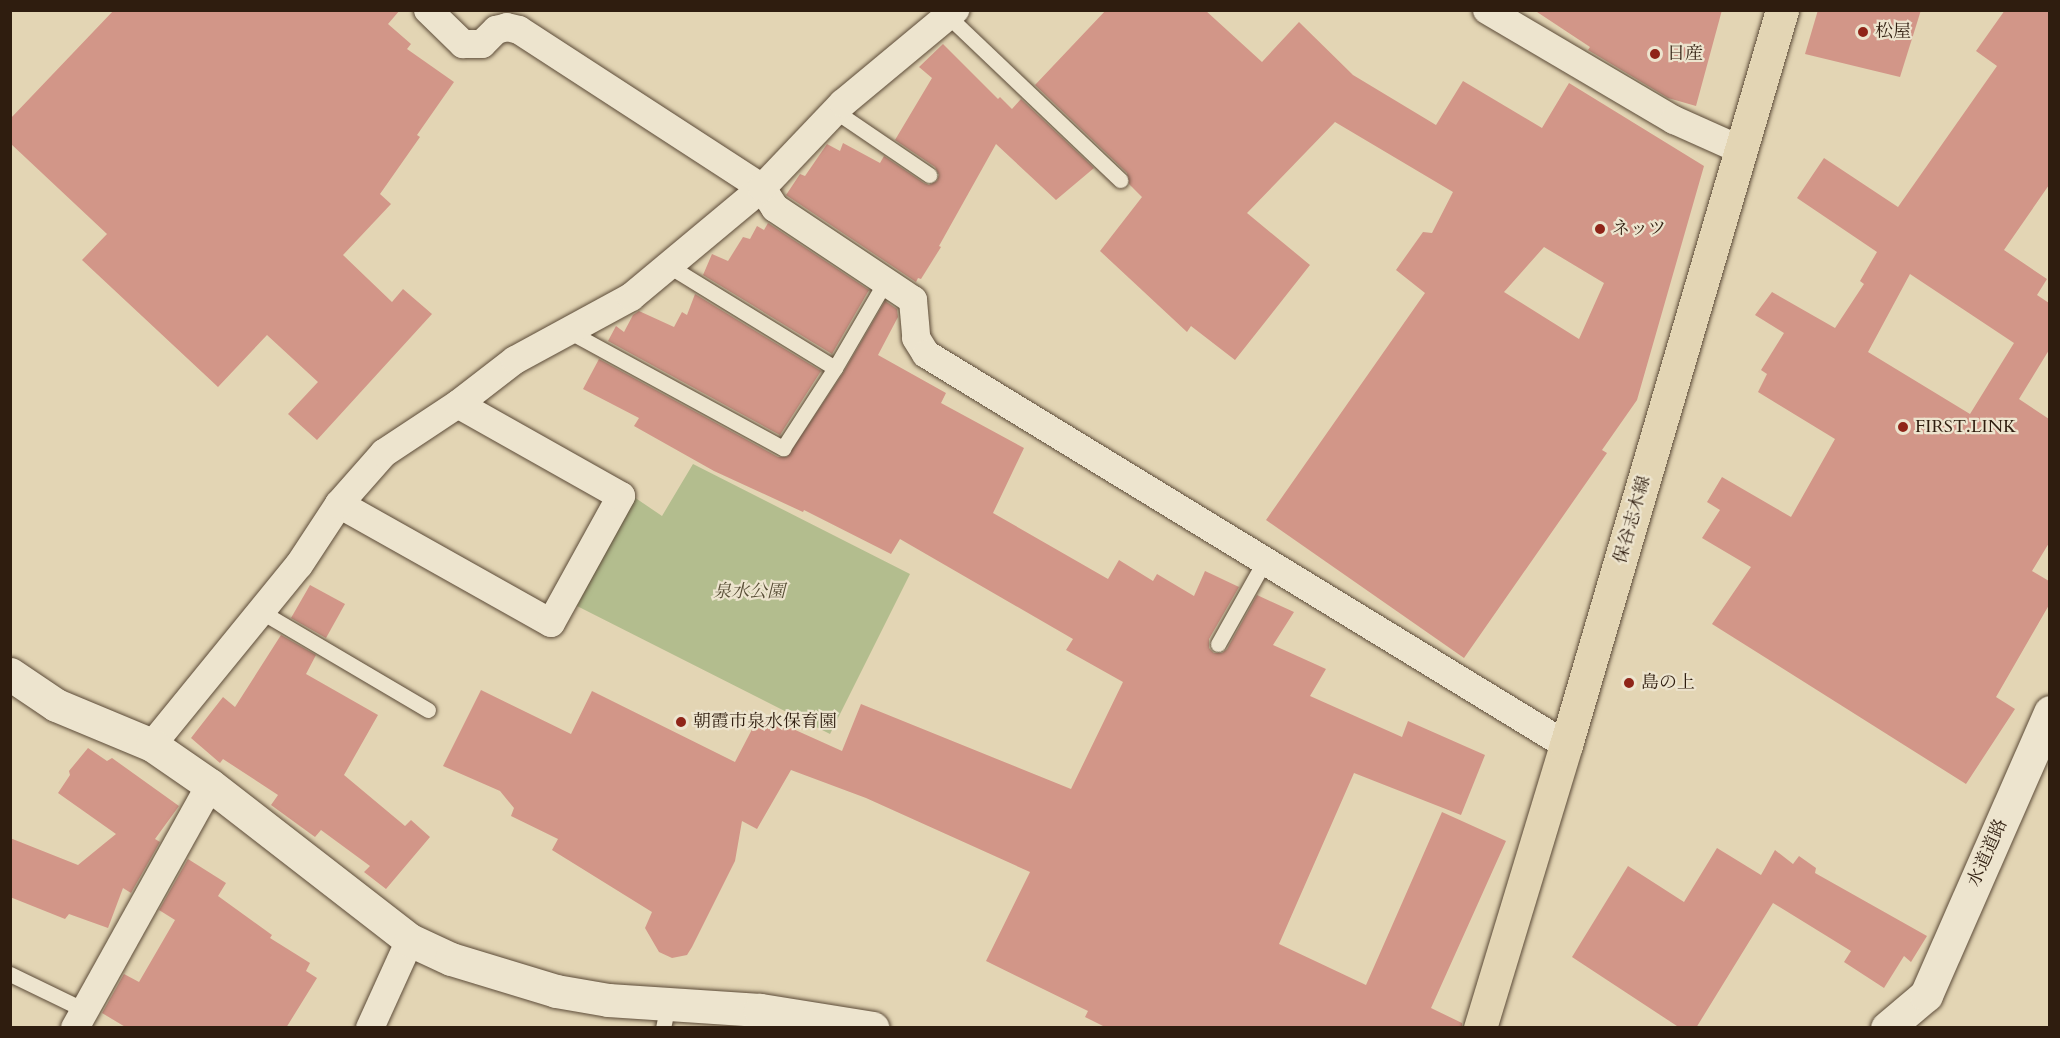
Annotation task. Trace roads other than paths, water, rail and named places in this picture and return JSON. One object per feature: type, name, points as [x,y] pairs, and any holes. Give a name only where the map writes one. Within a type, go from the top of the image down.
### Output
[{"type":"main road","name":"保谷志木線","points":[[1480,1028],[1566,745],[1782,10]]},
{"type":"street","points":[[428,10],[463,44],[482,44],[496,30],[507,27],[519,30],[762,188],[775,208],[913,300],[916,338],[926,354],[1566,745]]},
{"type":"street","points":[[1487,10],[1674,120],[1741,150]]},
{"type":"street","points":[[152,745],[299,565],[339,504],[384,453],[458,404],[515,360],[631,297],[762,188],[835,111],[951,13]]},
{"type":"street","points":[[339,504],[551,623],[621,496],[458,404]]},
{"type":"street","points":[[10,674],[56,705],[152,745],[210,785],[410,940],[490,973],[556,991],[608,1000],[666,1016],[757,1019],[873,1028]]},
{"type":"street","name":"水道道路","points":[[1887,1028],[1926,995],[2049,712]]},
{"type":"street","points":[[79,1019],[210,785]]},
{"type":"street","points":[[370,1028],[410,940]]},
{"type":"lane","points":[[951,13],[1120,180]]},
{"type":"lane","points":[[835,111],[929,175]]},
{"type":"lane","points":[[669,266],[835,368]]},
{"type":"lane","points":[[570,332],[783,448],[835,368],[885,282]]},
{"type":"lane","points":[[1218,644],[1264,562]]},
{"type":"lane","points":[[260,611],[428,710]]},
{"type":"lane","points":[[10,974],[79,1019]]},
{"type":"place","name":"松屋","points":[[1863,32]]},
{"type":"place","name":"日産","points":[[1655,54]]},
{"type":"place","name":"ネッツ","points":[[1600,229]]},
{"type":"place","name":"FIRST.LINK","points":[[1903,427]]},
{"type":"place","name":"島の上","points":[[1629,683]]},
{"type":"place","name":"朝霞市泉水保育園","points":[[681,722]]},
{"type":"park label","name":"泉水公園","points":[[749,592]]}]
